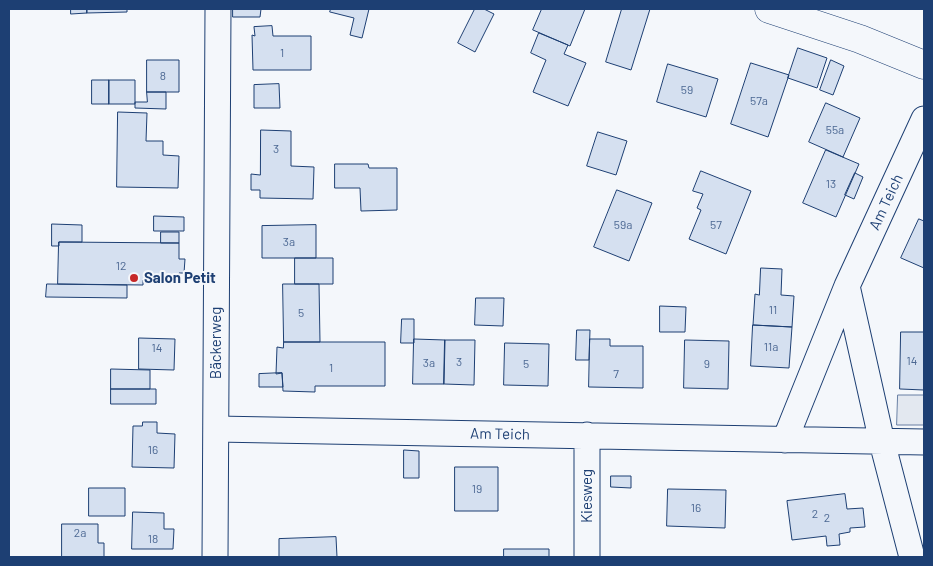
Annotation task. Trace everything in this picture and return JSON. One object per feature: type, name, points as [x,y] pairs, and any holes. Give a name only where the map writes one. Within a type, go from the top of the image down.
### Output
[{"type":"street","name":"Bäckerweg","points":[[215,557],[218,9]]},
{"type":"street","points":[[769,9],[860,39],[924,65]]},
{"type":"street","name":"Am Teich","points":[[785,440],[847,286],[924,119]]},
{"type":"street","points":[[847,286],[882,442],[912,557]]},
{"type":"street","name":"Am Teich","points":[[216,429],[924,442]]},
{"type":"street","name":"Kiesweg","points":[[587,435],[587,557]]},
{"type":"shaded area","points":[[898,395],[924,395],[924,425],[897,425]]},
{"type":"building","points":[[71,9],[87,9],[87,13],[71,14]]},
{"type":"building","points":[[87,9],[127,9],[127,12],[87,13]]},
{"type":"building","points":[[233,9],[261,9],[260,17],[233,17]]},
{"type":"building","points":[[331,9],[369,9],[362,38],[350,35],[354,18],[330,12]]},
{"type":"building","points":[[475,9],[484,9],[494,14],[475,52],[458,43]]},
{"type":"building","points":[[542,9],[585,9],[570,46],[533,30]]},
{"type":"building","points":[[622,9],[650,9],[631,70],[606,62]]},
{"type":"building","points":[[272,26],[273,36],[311,36],[311,70],[253,70],[252,35],[255,36],[254,27]]},
{"type":"building","points":[[539,33],[568,45],[564,54],[586,63],[568,106],[533,92],[546,60],[531,53]]},
{"type":"building","points":[[798,48],[827,58],[817,88],[788,78]]},
{"type":"building","points":[[147,60],[179,60],[179,92],[147,92]]},
{"type":"building","points":[[831,60],[844,66],[833,95],[820,90]]},
{"type":"building","points":[[751,63],[789,75],[768,137],[731,124]]},
{"type":"building","points":[[668,64],[718,79],[706,117],[657,102]]},
{"type":"building","points":[[92,80],[109,80],[109,104],[92,104]]},
{"type":"building","points":[[109,80],[135,80],[135,104],[109,104]]},
{"type":"building","points":[[279,84],[280,108],[254,108],[254,85]]},
{"type":"building","points":[[147,92],[166,92],[166,109],[135,108],[135,102],[147,102]]},
{"type":"building","points":[[826,103],[860,118],[843,157],[809,142]]},
{"type":"building","points":[[118,112],[147,113],[146,141],[163,141],[163,155],[179,156],[178,188],[117,187]]},
{"type":"building","points":[[261,130],[291,131],[291,166],[314,167],[313,199],[260,198],[260,190],[251,190],[251,174],[260,175]]},
{"type":"building","points":[[598,132],[627,141],[616,175],[587,166]]},
{"type":"building","points":[[826,150],[859,164],[836,217],[803,203]]},
{"type":"building","points":[[335,164],[368,164],[369,168],[397,168],[397,210],[361,211],[360,188],[335,188]]},
{"type":"building","points":[[701,171],[751,191],[726,254],[689,239],[701,210],[697,208],[703,194],[693,191]]},
{"type":"building","points":[[855,173],[863,177],[854,199],[845,195]]},
{"type":"building","points":[[617,190],[652,203],[629,261],[594,247]]},
{"type":"building","points":[[154,216],[184,217],[184,231],[154,231]]},
{"type":"building","points":[[919,219],[924,221],[924,268],[901,258]]},
{"type":"building","points":[[52,224],[82,225],[82,242],[59,242],[59,246],[52,246]]},
{"type":"building","points":[[316,225],[316,258],[262,258],[262,226]]},
{"type":"building","points":[[161,232],[179,232],[179,243],[161,243]]},
{"type":"building","points":[[59,242],[179,243],[179,259],[185,259],[184,273],[179,273],[179,280],[143,280],[143,285],[58,284]]},
{"type":"building","points":[[295,258],[333,258],[333,284],[295,284]]},
{"type":"building","points":[[761,268],[782,269],[781,295],[794,296],[792,327],[753,325],[755,294],[759,295]]},
{"type":"building","points":[[47,284],[127,285],[127,298],[46,297]]},
{"type":"building","points":[[283,284],[319,284],[320,342],[284,342]]},
{"type":"building","points":[[476,298],[504,298],[503,326],[475,325]]},
{"type":"building","points":[[660,306],[686,307],[685,332],[660,332]]},
{"type":"building","points":[[402,319],[414,319],[414,343],[401,343]]},
{"type":"building","points":[[753,325],[792,327],[789,368],[751,366]]},
{"type":"building","points":[[577,330],[590,330],[589,360],[576,360]]},
{"type":"building","points":[[901,332],[924,332],[924,390],[900,389]]},
{"type":"building","points":[[139,338],[175,339],[174,370],[139,369]]},
{"type":"building","points":[[414,339],[445,340],[444,384],[413,384]]},
{"type":"building","points":[[590,339],[610,339],[610,346],[643,346],[643,388],[589,387]]},
{"type":"building","points":[[445,340],[475,340],[474,385],[444,384]]},
{"type":"building","points":[[685,340],[729,341],[728,389],[684,388]]},
{"type":"building","points":[[284,342],[385,342],[385,386],[315,386],[315,392],[283,391],[282,373],[276,374],[277,347],[283,348]]},
{"type":"building","points":[[505,343],[549,344],[548,386],[504,385]]},
{"type":"building","points":[[111,369],[150,370],[150,389],[111,389]]},
{"type":"building","points":[[282,373],[283,387],[259,387],[259,374]]},
{"type":"building","points":[[111,389],[156,389],[156,404],[111,404]]},
{"type":"building","points":[[143,422],[157,422],[157,433],[175,434],[174,468],[132,467],[133,426],[142,426]]},
{"type":"building","points":[[404,450],[419,451],[419,478],[404,478]]},
{"type":"building","points":[[455,467],[498,467],[498,511],[455,511]]},
{"type":"building","points":[[611,476],[631,476],[631,488],[611,487]]},
{"type":"building","points":[[89,488],[125,488],[125,516],[89,516]]},
{"type":"building","points":[[668,489],[726,490],[725,528],[667,526]]},
{"type":"building","points":[[845,494],[847,509],[863,508],[865,527],[850,528],[850,532],[839,534],[840,545],[827,546],[826,536],[792,540],[787,501]]},
{"type":"building","points":[[133,512],[164,513],[164,529],[174,529],[173,549],[132,549]]},
{"type":"building","points":[[62,524],[98,524],[98,543],[104,543],[104,557],[62,557]]},
{"type":"building","points":[[336,537],[337,557],[279,557],[279,539]]},
{"type":"building","points":[[504,549],[549,549],[549,557],[504,557]]},
{"type":"place","name":"Salon Petit","points":[[134,278]]}]
